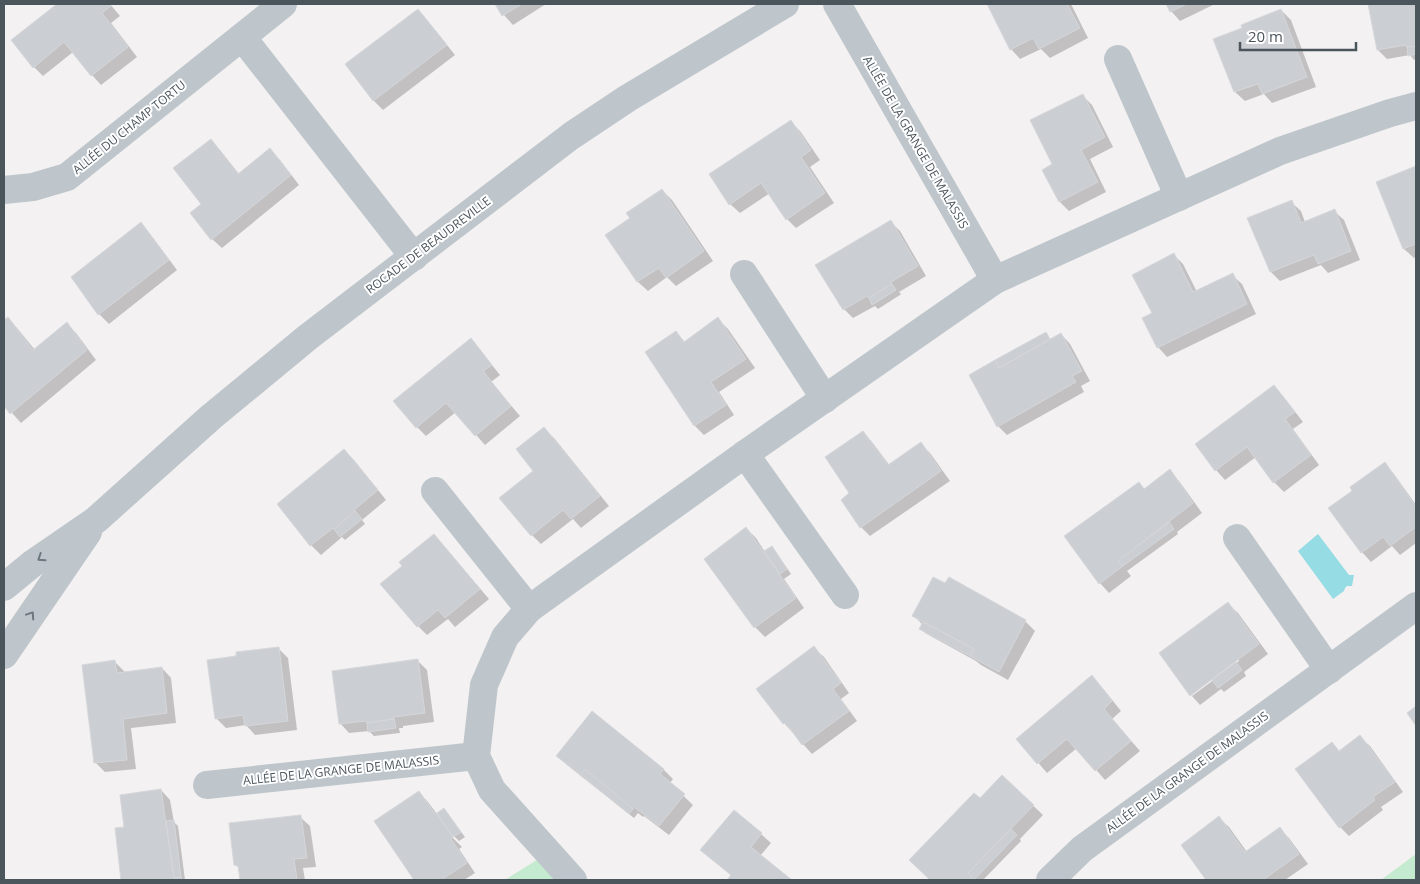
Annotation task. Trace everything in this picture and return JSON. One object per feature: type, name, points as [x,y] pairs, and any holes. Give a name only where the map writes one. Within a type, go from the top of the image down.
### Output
[{"type":"street","name":"ALLÉE DU CHAMP TORTU","points":[[4,190],[33,187],[66,177],[283,4]]},
{"type":"street","name":"ROCADE DE BEAUDREVILLE","points":[[4,587],[32,564],[96,520],[210,417],[308,337],[571,136],[628,98],[786,4]]},
{"type":"street","name":"ALLÉE DE LA GRANGE DE MALASSIS","points":[[837,4],[995,280]]},
{"type":"street","points":[[242,37],[414,256]]},
{"type":"street","points":[[1118,59],[1179,197]]},
{"type":"street","points":[[573,880],[492,790],[476,756],[484,685],[505,636],[529,609],[745,454],[995,280],[1280,151],[1390,113],[1416,106]]},
{"type":"street","points":[[744,274],[825,399]]},
{"type":"street","points":[[745,454],[846,595]]},
{"type":"street","points":[[435,491],[529,609]]},
{"type":"street","name":"ROCADE DE BEAUDREVILLE","points":[[4,655],[96,520]]},
{"type":"street","points":[[1237,538],[1329,670]]},
{"type":"street","name":"ALLÉE DE LA GRANGE DE MALASSIS","points":[[1050,880],[1082,849],[1416,606]]},
{"type":"street","name":"ALLÉE DE LA GRANGE DE MALASSIS","points":[[207,785],[476,756]]},
{"type":"green space","points":[[548,853],[573,880],[505,880]]},
{"type":"green space","points":[[1416,854],[1416,880],[1381,880]]},
{"type":"water","points":[[1318,534],[1349,575],[1354,575],[1352,586],[1347,586],[1344,591],[1333,599],[1298,551]]},
{"type":"building","points":[[57,4],[109,4],[111,6],[102,13],[128,47],[91,76],[64,42],[33,68],[11,40]]},
{"type":"building","points":[[495,4],[522,4],[502,16]]},
{"type":"building","points":[[987,4],[1067,4],[1080,28],[1039,49],[1033,38],[1010,50]]},
{"type":"building","points":[[1166,4],[1187,4],[1170,12]]},
{"type":"building","points":[[1368,4],[1416,4],[1416,46],[1407,47],[1406,45],[1377,50]]},
{"type":"building","points":[[418,9],[447,45],[373,101],[345,64]]},
{"type":"building","points":[[1281,9],[1307,77],[1262,94],[1258,84],[1234,92],[1213,39],[1242,28],[1241,25]]},
{"type":"building","points":[[1416,46],[1416,54],[1408,56],[1407,47]]},
{"type":"building","points":[[1083,94],[1105,137],[1081,150],[1098,182],[1059,202],[1042,170],[1052,164],[1030,120]]},
{"type":"building","points":[[791,120],[811,150],[801,157],[825,193],[786,220],[761,183],[729,205],[709,174]]},
{"type":"building","points":[[211,139],[238,174],[270,148],[291,175],[211,240],[190,213],[201,204],[173,168]]},
{"type":"building","points":[[1416,166],[1416,244],[1403,249],[1376,182]]},
{"type":"building","points":[[662,189],[704,251],[666,278],[659,268],[637,282],[605,235],[630,218],[626,213]]},
{"type":"building","points":[[1292,200],[1301,223],[1335,209],[1351,251],[1318,264],[1314,255],[1270,272],[1247,218]]},
{"type":"building","points":[[891,220],[918,266],[869,298],[867,296],[843,310],[815,265]]},
{"type":"building","points":[[141,222],[169,260],[98,315],[71,277]]},
{"type":"building","points":[[1174,253],[1193,292],[1233,273],[1247,304],[1157,348],[1142,318],[1152,313],[1132,275]]},
{"type":"building","points":[[892,284],[896,290],[872,305],[869,298]]},
{"type":"building","points":[[8,317],[33,350],[67,322],[87,350],[10,414],[4,406],[4,320]]},
{"type":"building","points":[[718,317],[746,359],[711,382],[726,405],[694,426],[645,352],[676,331],[684,342]]},
{"type":"building","points":[[1046,332],[1050,339],[999,368],[995,360]]},
{"type":"building","points":[[1061,333],[1082,371],[1072,376],[1076,382],[997,427],[969,375],[995,360],[999,368]]},
{"type":"building","points":[[471,338],[492,365],[483,371],[511,406],[475,436],[446,403],[416,428],[393,401]]},
{"type":"building","points":[[1274,385],[1295,412],[1285,419],[1311,455],[1273,483],[1247,447],[1215,471],[1195,444]]},
{"type":"building","points":[[544,427],[600,496],[571,519],[563,510],[531,536],[499,498],[533,471],[516,449]]},
{"type":"building","points":[[863,431],[888,465],[921,442],[941,471],[860,528],[841,500],[849,493],[825,457]]},
{"type":"building","points":[[344,449],[378,490],[334,529],[310,546],[277,504]]},
{"type":"building","points":[[1385,462],[1416,507],[1416,527],[1390,546],[1383,537],[1361,553],[1328,508],[1352,491],[1350,487]]},
{"type":"building","points":[[1170,469],[1193,503],[1118,561],[1123,566],[1099,584],[1064,536],[1139,482],[1144,489]]},
{"type":"building","points":[[355,511],[362,519],[340,537],[334,529]]},
{"type":"building","points":[[1169,522],[1174,529],[1123,566],[1118,561]]},
{"type":"building","points":[[746,527],[796,598],[754,628],[704,559]]},
{"type":"building","points":[[434,534],[480,589],[445,618],[438,610],[417,627],[380,584],[402,566],[399,562]]},
{"type":"building","points":[[772,546],[787,569],[780,574],[764,551]]},
{"type":"building","points":[[933,577],[945,583],[949,577],[1026,620],[999,672],[970,656],[974,649],[912,616]]},
{"type":"building","points":[[1228,602],[1259,644],[1190,696],[1159,653]]},
{"type":"building","points":[[923,622],[974,649],[970,656],[919,629]]},
{"type":"building","points":[[814,646],[841,683],[833,689],[849,711],[802,745],[786,723],[783,724],[756,689]]},
{"type":"building","points":[[279,647],[288,721],[245,726],[243,715],[215,719],[207,660],[236,656],[236,652]]},
{"type":"building","points":[[418,659],[425,713],[367,723],[366,721],[339,724],[332,671]]},
{"type":"building","points":[[115,660],[117,673],[162,667],[167,713],[123,719],[127,760],[94,763],[82,665]]},
{"type":"building","points":[[1236,662],[1242,670],[1218,688],[1212,680]]},
{"type":"building","points":[[1092,675],[1112,701],[1104,709],[1131,741],[1095,771],[1067,739],[1037,764],[1016,739]]},
{"type":"building","points":[[1416,706],[1416,726],[1407,713]]},
{"type":"building","points":[[592,711],[664,769],[660,774],[685,794],[659,826],[634,807],[633,809],[585,769],[581,775],[556,756]]},
{"type":"building","points":[[394,719],[396,728],[368,732],[367,723]]},
{"type":"building","points":[[1360,735],[1395,782],[1373,797],[1375,800],[1339,828],[1295,769],[1332,742],[1339,751]]},
{"type":"building","points":[[585,769],[633,809],[629,814],[581,775]]},
{"type":"building","points":[[1002,775],[1034,805],[968,873],[974,880],[930,880],[909,860],[974,793],[980,798]]},
{"type":"building","points":[[161,789],[174,878],[181,877],[182,880],[121,880],[115,828],[124,827],[120,795]]},
{"type":"building","points":[[419,791],[453,837],[451,839],[467,863],[441,880],[414,880],[374,821]]},
{"type":"building","points":[[444,808],[461,832],[453,837],[437,813]]},
{"type":"building","points":[[734,810],[762,833],[751,847],[792,880],[727,880],[731,875],[700,850]]},
{"type":"building","points":[[301,815],[307,858],[294,859],[297,880],[240,880],[238,866],[234,865],[229,823]]},
{"type":"building","points":[[1219,816],[1245,852],[1280,827],[1299,854],[1263,880],[1206,880],[1181,845]]},
{"type":"building","points":[[174,820],[181,877],[174,878],[166,821]]},
{"type":"building","points":[[1011,829],[1017,835],[974,880],[968,873]]}]
